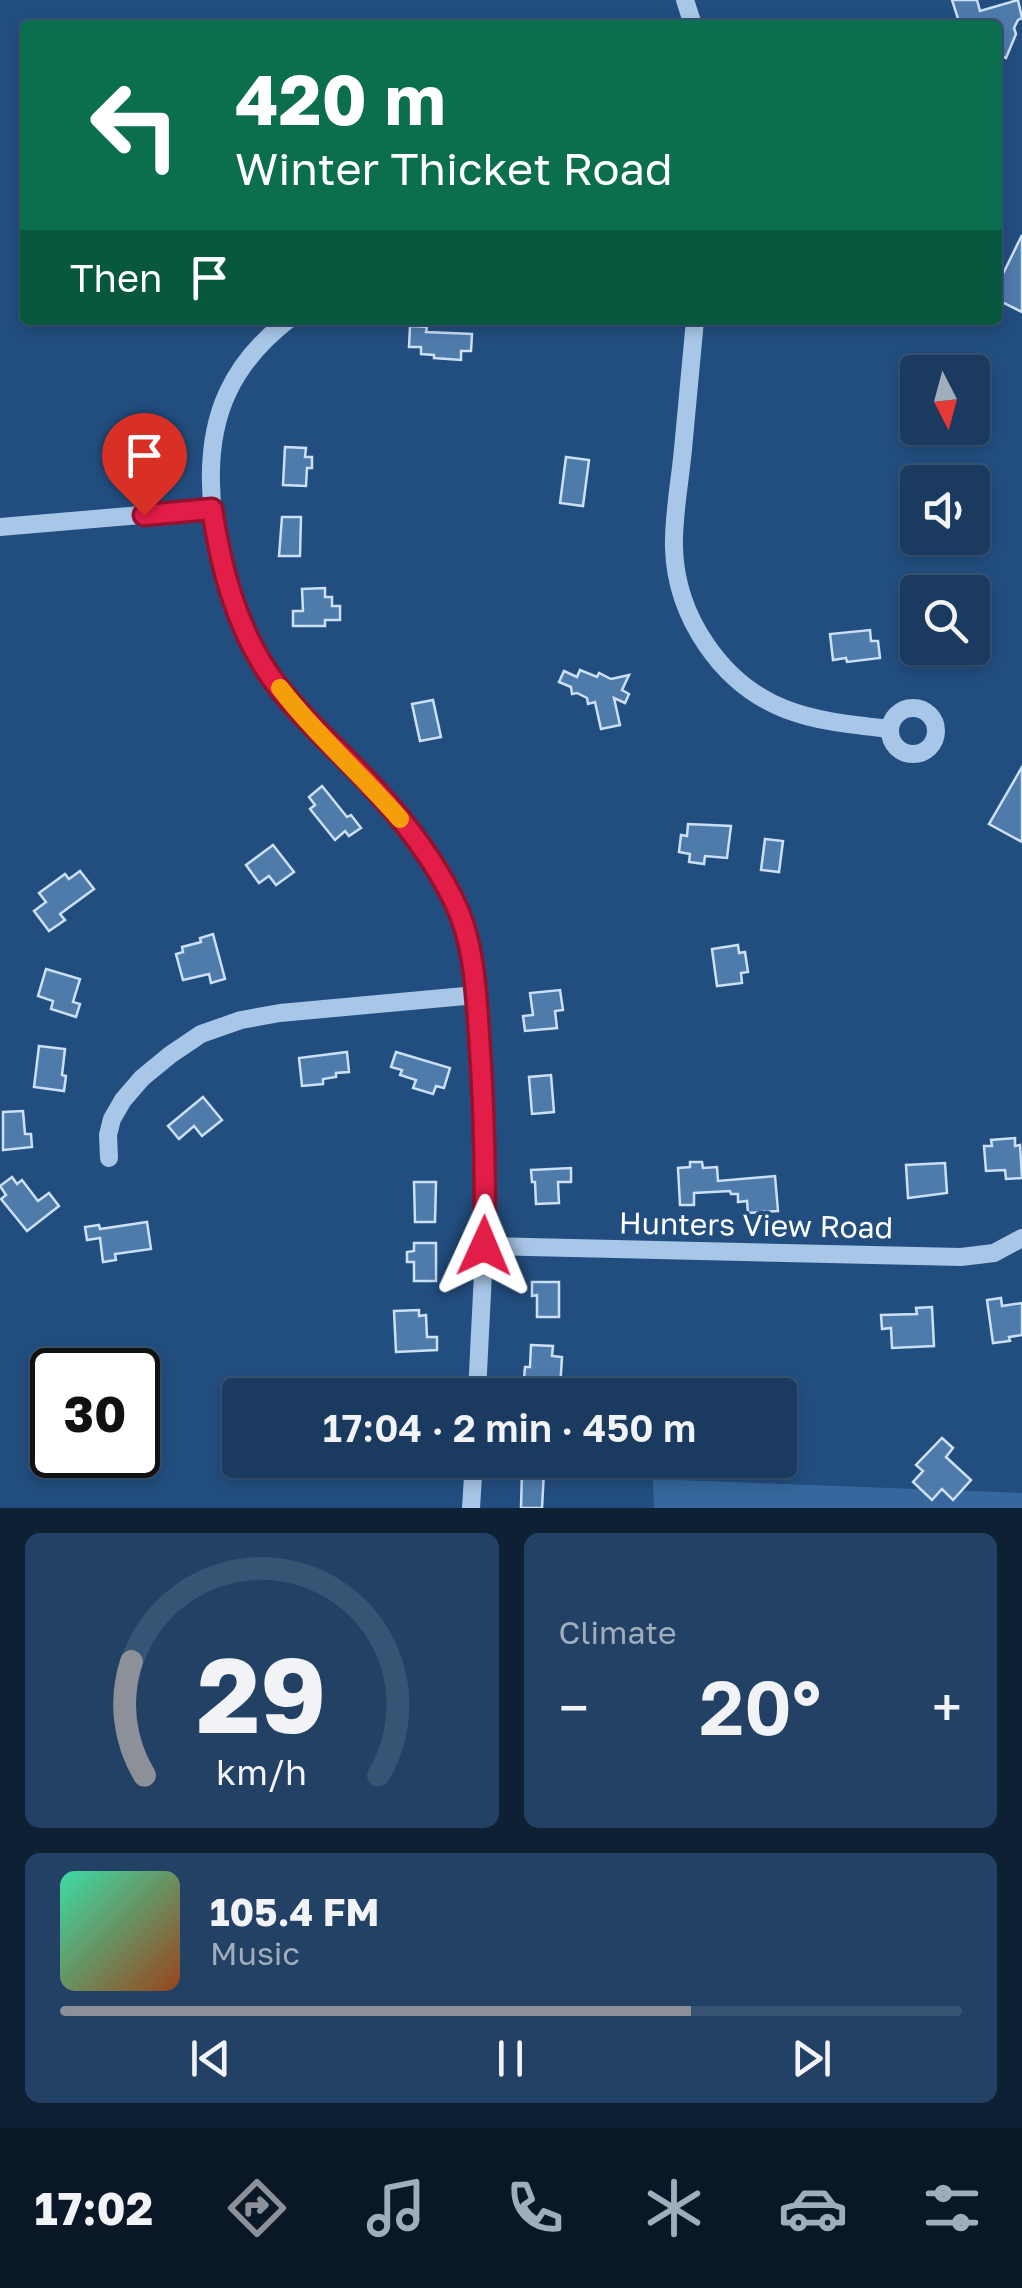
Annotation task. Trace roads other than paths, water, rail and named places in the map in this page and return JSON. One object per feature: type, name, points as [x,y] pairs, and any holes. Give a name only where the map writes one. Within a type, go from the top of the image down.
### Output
[{"type":"street","points":[[282,325],[262,341],[236,376],[222,406],[210,465],[212,509],[229,591],[268,672],[296,708],[404,823],[436,867],[456,905],[468,940],[476,994],[486,1180],[478,1378]]},
{"type":"street","points":[[695,325],[674,547],[682,600],[714,655],[759,696],[810,717],[890,729]]},
{"type":"street","points":[[0,527],[212,509]]},
{"type":"street","points":[[110,1158],[108,1136],[123,1100],[170,1054],[201,1034],[280,1012],[476,994]]},
{"type":"street","name":"Hunters View Road","points":[[484,1246],[960,1257],[994,1252],[1022,1238]]},
{"type":"street","points":[[471,1508],[473,1478]]}]
